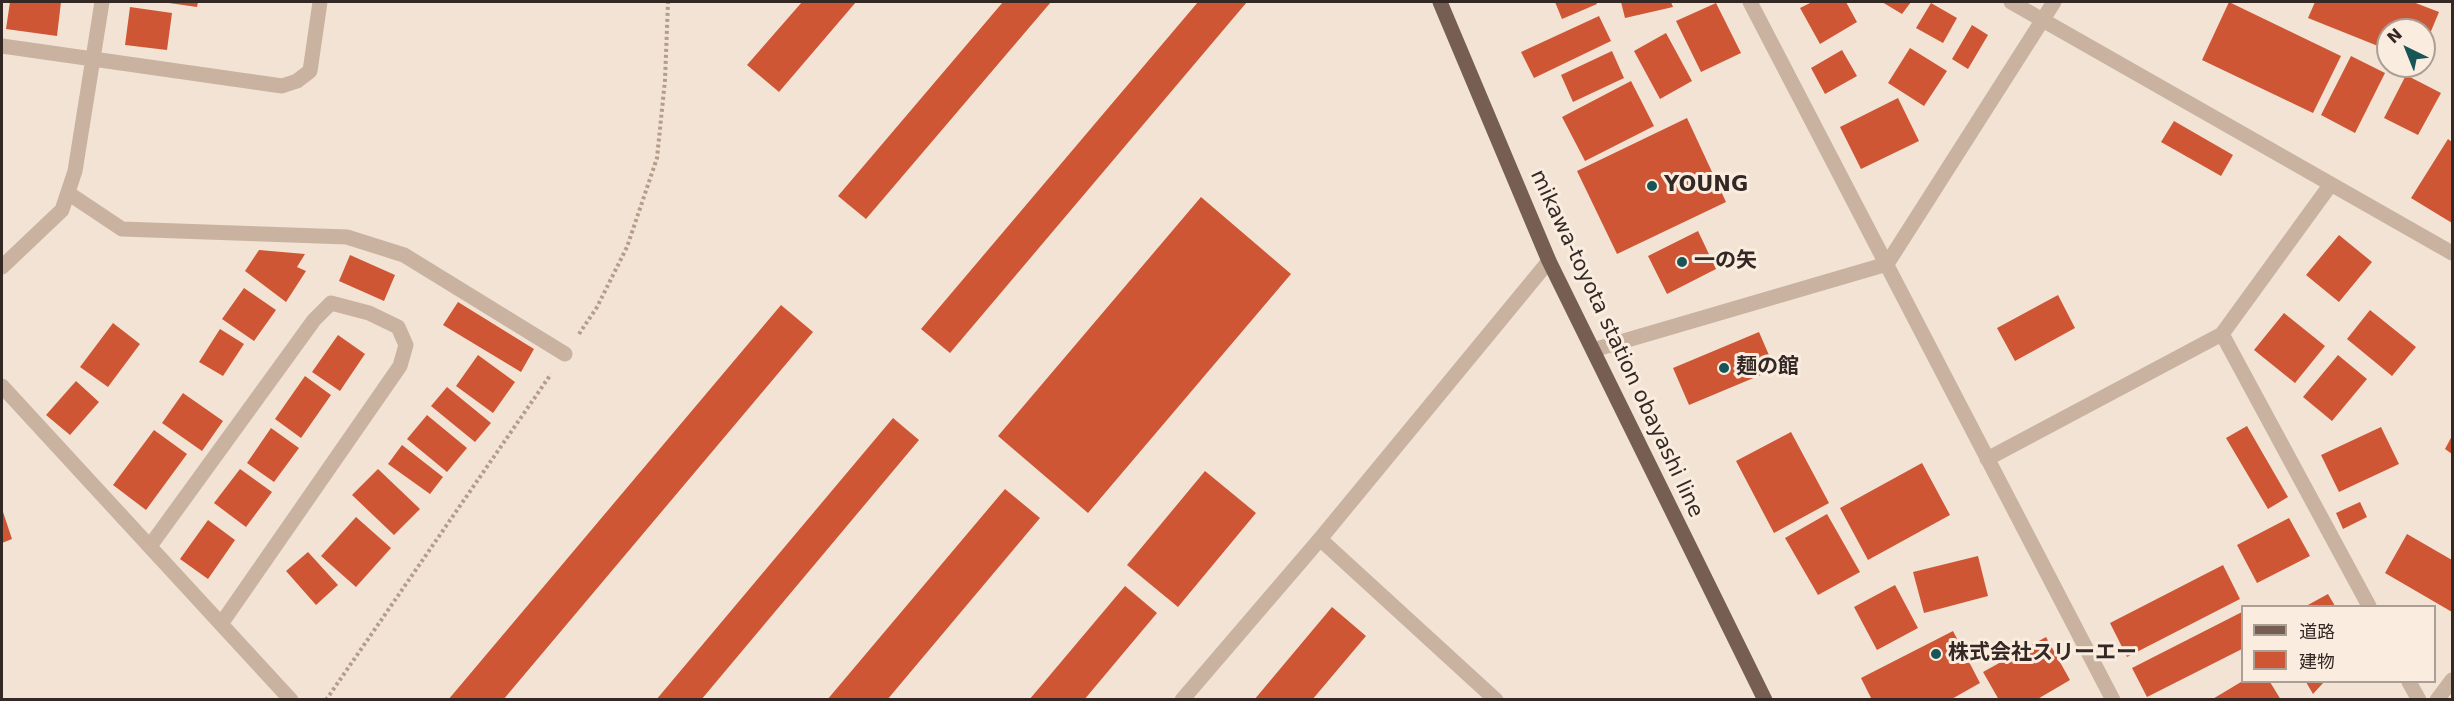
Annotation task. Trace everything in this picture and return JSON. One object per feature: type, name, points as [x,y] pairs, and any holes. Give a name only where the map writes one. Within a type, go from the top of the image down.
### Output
[{"type":"main road","name":"mikawa-toyota station obayashi line","points":[[1440,2],[1549,261],[1765,699]]},
{"type":"street","points":[[2,267],[62,210],[75,171],[102,2]]},
{"type":"street","points":[[2,46],[282,86],[297,81],[310,71],[320,2]]},
{"type":"street","points":[[1750,2],[2113,699]]},
{"type":"street","points":[[2011,2],[2452,253]]},
{"type":"street","points":[[1593,350],[1887,264],[2054,2]]},
{"type":"street","points":[[1987,459],[2222,334],[2331,184]]},
{"type":"street","points":[[68,193],[122,229],[347,237],[404,255],[565,354]]},
{"type":"street","points":[[1182,699],[1320,539],[1549,261]]},
{"type":"street","points":[[150,546],[314,320],[331,303],[369,313],[398,327],[406,345],[400,366],[221,624]]},
{"type":"street","points":[[2222,334],[2368,605]]},
{"type":"street","points":[[2,386],[291,699]]},
{"type":"street","points":[[1320,539],[1496,699]]},
{"type":"street","points":[[2437,699],[2452,680]]},
{"type":"street","points":[[2410,683],[2419,699]]},
{"type":"path","points":[[326,699],[597,308],[627,247],[657,158],[665,80],[668,2]]},
{"type":"building","points":[[10,2],[61,2],[57,36],[6,29]]},
{"type":"building","points":[[162,2],[198,2],[197,7]]},
{"type":"building","points":[[802,2],[856,2],[779,92],[747,65]]},
{"type":"building","points":[[1003,2],[1051,2],[866,219],[838,196]]},
{"type":"building","points":[[1198,2],[1247,2],[950,353],[921,329]]},
{"type":"building","points":[[1555,2],[1596,2],[1597,4],[1562,19]]},
{"type":"building","points":[[1621,2],[1671,2],[1673,7],[1625,18]]},
{"type":"building","points":[[1812,2],[1846,2],[1857,22],[1820,44],[1800,8]]},
{"type":"building","points":[[1882,2],[1911,2],[1902,14]]},
{"type":"building","points":[[2229,2],[2341,56],[2313,113],[2202,60]]},
{"type":"building","points":[[2315,2],[2413,2],[2439,12],[2436,19],[2376,18],[2376,45],[2308,18]]},
{"type":"building","points":[[1716,3],[1741,53],[1701,72],[1676,21]]},
{"type":"building","points":[[1931,3],[1957,18],[1943,43],[1916,28]]},
{"type":"building","points":[[130,7],[172,13],[167,50],[125,45]]},
{"type":"building","points":[[1599,16],[1611,41],[1534,78],[1521,52]]},
{"type":"building","points":[[1972,25],[1988,35],[1968,69],[1952,59]]},
{"type":"building","points":[[1666,33],[1692,81],[1660,99],[1634,51]]},
{"type":"building","points":[[1910,48],[1947,71],[1924,106],[1888,83]]},
{"type":"building","points":[[1842,50],[1857,76],[1825,94],[1811,68]]},
{"type":"building","points":[[1612,51],[1624,78],[1573,102],[1561,75]]},
{"type":"building","points":[[2351,56],[2376,68],[2376,78],[2382,78],[2355,133],[2321,115]]},
{"type":"building","points":[[2404,78],[2412,78],[2441,93],[2418,135],[2384,118]]},
{"type":"building","points":[[1631,81],[1654,126],[1585,161],[1562,117]]},
{"type":"building","points":[[1898,98],[1919,141],[1861,169],[1840,127]]},
{"type":"building","name":"YOUNG","points":[[1687,118],[1726,202],[1617,254],[1577,171]]},
{"type":"building","points":[[2174,121],[2233,155],[2221,176],[2161,142]]},
{"type":"building","points":[[2448,139],[2452,142],[2452,223],[2411,198]]},
{"type":"building","points":[[1201,197],[1291,274],[1088,513],[998,436]]},
{"type":"building","name":"一の矢","points":[[1698,231],[1716,269],[1667,294],[1648,256]]},
{"type":"building","points":[[2339,235],[2372,262],[2339,302],[2306,275]]},
{"type":"building","points":[[259,250],[305,254],[297,267],[306,271],[286,302],[245,271]]},
{"type":"building","points":[[350,255],[395,275],[384,301],[339,281]]},
{"type":"building","points":[[244,288],[276,310],[254,341],[222,319]]},
{"type":"building","points":[[2058,295],[2075,328],[2015,361],[1997,328]]},
{"type":"building","points":[[458,302],[534,349],[521,372],[443,325]]},
{"type":"building","points":[[781,305],[813,332],[503,700],[448,700]]},
{"type":"building","points":[[2370,310],[2416,347],[2392,376],[2347,339]]},
{"type":"building","points":[[2284,313],[2325,346],[2295,383],[2254,350]]},
{"type":"building","points":[[113,323],[140,344],[108,387],[80,367]]},
{"type":"building","points":[[220,329],[244,344],[223,376],[199,362]]},
{"type":"building","name":"麺の館","points":[[1759,332],[1775,369],[1689,405],[1673,368]]},
{"type":"building","points":[[338,335],[365,354],[340,391],[312,372]]},
{"type":"building","points":[[478,355],[515,382],[493,413],[456,386]]},
{"type":"building","points":[[2338,355],[2367,379],[2332,421],[2303,397]]},
{"type":"building","points":[[305,376],[331,395],[301,438],[275,419]]},
{"type":"building","points":[[76,381],[99,402],[70,435],[46,415]]},
{"type":"building","points":[[447,387],[491,423],[475,442],[431,406]]},
{"type":"building","points":[[183,393],[223,421],[202,451],[162,423]]},
{"type":"building","points":[[427,415],[467,448],[447,472],[407,439]]},
{"type":"building","points":[[893,418],[919,440],[701,700],[656,700]]},
{"type":"building","points":[[2247,426],[2288,497],[2268,509],[2226,438]]},
{"type":"building","points":[[2381,427],[2399,464],[2339,492],[2321,455]]},
{"type":"building","points":[[271,428],[299,448],[274,482],[247,463]]},
{"type":"building","points":[[154,430],[187,454],[146,510],[113,485]]},
{"type":"building","points":[[1791,432],[1829,503],[1774,533],[1736,461]]},
{"type":"building","points":[[2452,436],[2452,454],[2445,449]]},
{"type":"building","points":[[402,445],[443,477],[430,494],[388,464]]},
{"type":"building","points":[[1922,463],[1950,515],[1868,560],[1840,508]]},
{"type":"building","points":[[240,469],[272,492],[246,527],[214,503]]},
{"type":"building","points":[[378,469],[420,509],[394,535],[352,495]]},
{"type":"building","points":[[1205,471],[1256,513],[1178,607],[1127,565]]},
{"type":"building","points":[[1005,489],[1040,518],[887,700],[827,700]]},
{"type":"building","points":[[2360,502],[2367,517],[2343,529],[2336,513]]},
{"type":"building","points":[[2,509],[12,539],[2,543]]},
{"type":"building","points":[[1827,514],[1860,572],[1818,595],[1785,538]]},
{"type":"building","points":[[356,517],[391,548],[356,587],[321,556]]},
{"type":"building","points":[[2289,518],[2310,556],[2257,583],[2237,545]]},
{"type":"building","points":[[208,520],[235,540],[208,579],[180,559]]},
{"type":"building","points":[[2407,534],[2452,560],[2452,612],[2385,573]]},
{"type":"building","points":[[308,552],[338,585],[316,605],[286,571]]},
{"type":"building","points":[[1978,556],[1988,596],[1924,613],[1913,572]]},
{"type":"building","points":[[2223,565],[2240,599],[2127,657],[2110,623]]},
{"type":"building","points":[[1895,585],[1918,628],[1877,650],[1854,607]]},
{"type":"building","points":[[1125,586],[1157,613],[1084,700],[1029,700]]},
{"type":"building","points":[[2328,594],[2334,605],[2308,605]]},
{"type":"building","points":[[1332,607],[1366,636],[1312,700],[1254,700]]},
{"type":"building","points":[[2241,613],[2241,650],[2147,697],[2132,668]]},
{"type":"building","name":"株式会社スリーエー","points":[[1953,631],[1980,683],[1950,700],[1872,700],[1861,678]]},
{"type":"building","points":[[2046,637],[2070,680],[2036,700],[1999,700],[1983,672]]},
{"type":"building","points":[[2241,682],[2271,683],[2281,700],[2211,700]]},
{"type":"building","points":[[2307,683],[2323,683],[2313,694]]},
{"type":"place","name":"YOUNG","points":[[1652,186]]},
{"type":"place","name":"一の矢","points":[[1682,262]]},
{"type":"place","name":"麺の館","points":[[1724,368]]},
{"type":"place","name":"株式会社スリーエー","points":[[1936,654]]}]
